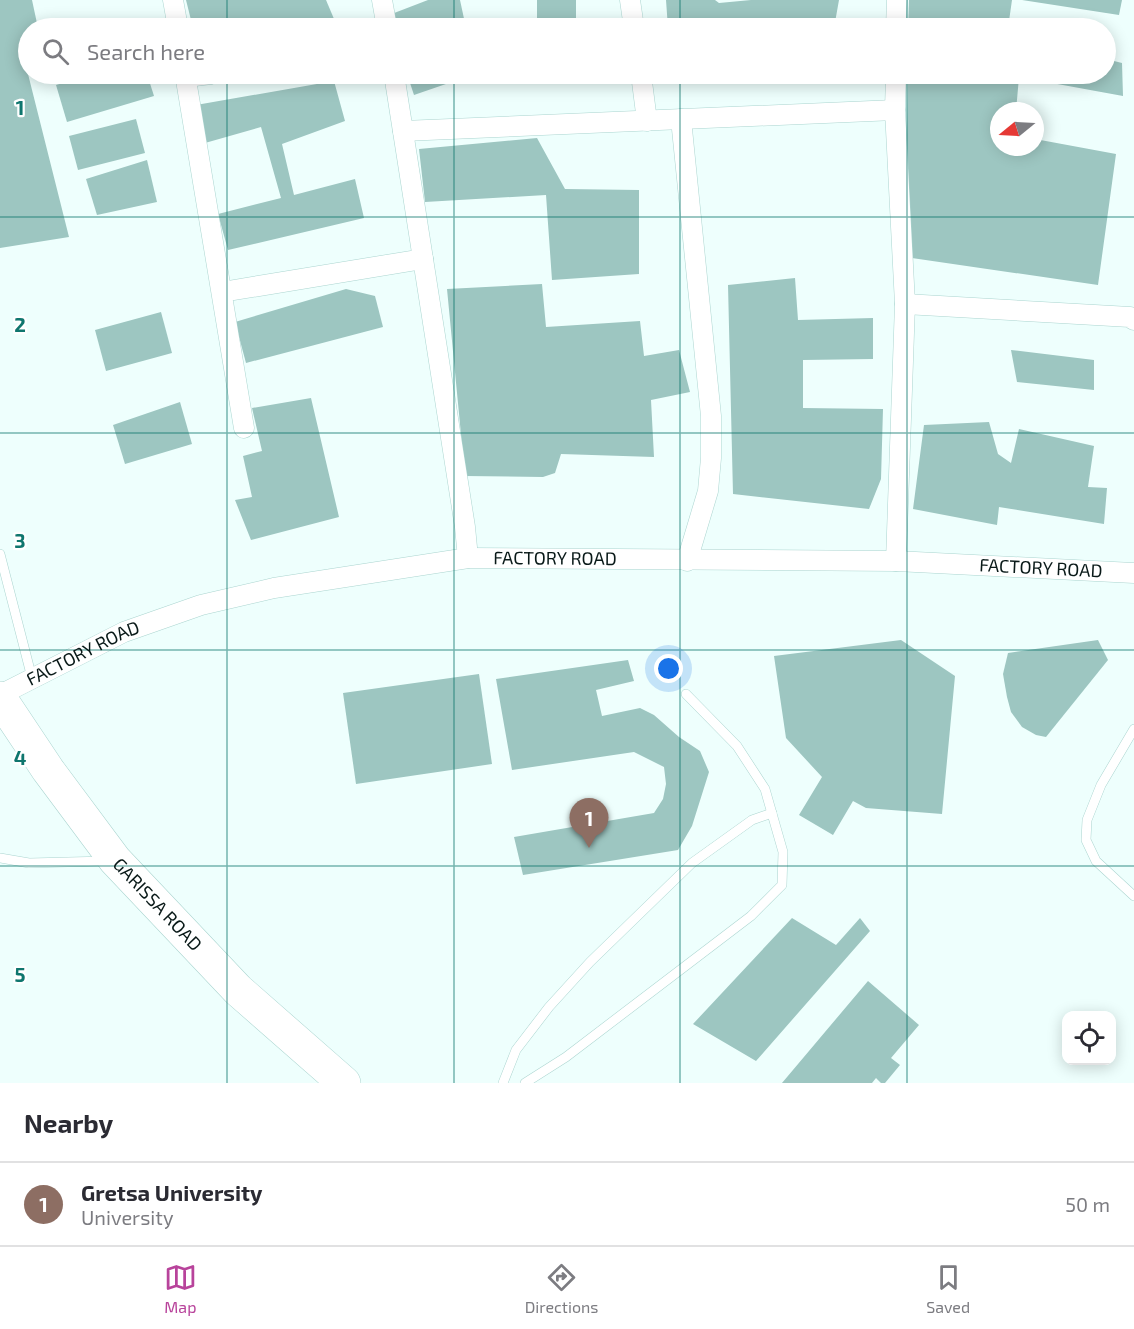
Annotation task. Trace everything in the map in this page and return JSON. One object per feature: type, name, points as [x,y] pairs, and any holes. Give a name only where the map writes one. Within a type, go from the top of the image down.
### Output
[{"type":"highway","name":"GARISSA ROAD","points":[[0,696],[48,770],[115,860],[238,990],[344,1083]]},
{"type":"street","points":[[173,0],[176,18]]},
{"type":"street","points":[[382,0],[385,18]]},
{"type":"street","points":[[630,0],[633,18]]},
{"type":"street","points":[[896,18],[897,0]]},
{"type":"street","points":[[187,84],[244,428]]},
{"type":"street","points":[[396,84],[468,558]]},
{"type":"street","points":[[642,84],[647,120]]},
{"type":"street","points":[[896,84],[904,303],[896,561]]},
{"type":"street","points":[[403,130],[895,110]]},
{"type":"street","points":[[681,119],[711,426],[708,490],[687,561]]},
{"type":"street","points":[[222,292],[423,259]]},
{"type":"street","points":[[904,303],[1133,315]]},
{"type":"street","name":"FACTORY ROAD","points":[[0,696],[124,632],[201,605],[274,588],[468,558],[896,561],[1134,573]]},
{"type":"lane","points":[[0,554],[32,678]]},
{"type":"lane","points":[[525,1083],[566,1057],[751,916],[782,885],[783,852],[765,789],[737,746],[686,694]]},
{"type":"lane","points":[[1134,729],[1101,785],[1087,820],[1086,840],[1096,861],[1134,896]]},
{"type":"lane","points":[[503,1083],[516,1050],[549,1007],[590,962],[692,863],[752,820],[772,813]]},
{"type":"lane","points":[[0,858],[30,863],[115,860]]},
{"type":"building","points":[[0,0],[32,0],[36,18],[18,18],[18,84],[31,84],[69,237],[0,248]]},
{"type":"building","points":[[186,0],[326,0],[334,18],[190,18]]},
{"type":"building","points":[[428,0],[460,0],[464,18],[390,18],[389,15]]},
{"type":"building","points":[[537,0],[576,0],[576,18],[537,18]]},
{"type":"building","points":[[666,0],[715,0],[719,3],[751,0],[839,0],[836,18],[667,18]]},
{"type":"building","points":[[909,0],[1012,0],[1009,18],[908,18]]},
{"type":"building","points":[[1022,0],[1122,0],[1119,15]]},
{"type":"building","points":[[1116,62],[1122,63],[1123,96],[1057,84],[1116,84]]},
{"type":"building","points":[[150,84],[154,96],[67,122],[56,85]]},
{"type":"building","points":[[317,84],[335,84],[345,121],[282,144],[294,195],[355,179],[364,218],[228,250],[218,214],[281,198],[261,127],[205,143],[196,105]]},
{"type":"building","points":[[410,84],[446,84],[414,95]]},
{"type":"building","points":[[908,84],[1018,84],[1017,102],[990,102],[990,156],[1044,156],[1044,141],[1116,154],[1098,285],[905,257]]},
{"type":"building","points":[[136,119],[145,153],[78,170],[69,136]]},
{"type":"building","points":[[537,138],[565,189],[639,190],[639,274],[552,280],[546,195],[425,202],[419,149]]},
{"type":"building","points":[[147,160],[157,202],[97,215],[86,179]]},
{"type":"building","points":[[795,278],[798,320],[873,318],[873,359],[803,360],[803,408],[883,409],[881,479],[869,509],[733,494],[728,285]]},
{"type":"building","points":[[542,284],[546,327],[640,321],[644,356],[679,350],[690,392],[651,400],[654,457],[561,454],[555,473],[543,477],[465,476],[447,289]]},
{"type":"building","points":[[346,289],[375,296],[383,327],[246,363],[235,322]]},
{"type":"building","points":[[161,312],[172,353],[106,371],[95,330]]},
{"type":"building","points":[[1011,350],[1094,360],[1094,390],[1017,382]]},
{"type":"building","points":[[311,398],[339,517],[251,540],[235,500],[252,497],[243,456],[262,451],[252,408]]},
{"type":"building","points":[[180,402],[192,444],[125,464],[113,425]]},
{"type":"building","points":[[989,422],[998,454],[1011,463],[1019,429],[1094,446],[1088,487],[1107,488],[1104,524],[999,507],[997,525],[913,509],[924,425]]},
{"type":"building","points":[[901,640],[955,676],[942,814],[866,808],[853,801],[833,835],[799,815],[822,777],[786,738],[774,656]]},
{"type":"building","points":[[1098,640],[1108,660],[1046,737],[1036,735],[1022,727],[1011,712],[1007,697],[1003,674],[1008,653]]},
{"type":"building","points":[[628,660],[634,681],[596,690],[602,716],[640,708],[654,715],[679,737],[700,751],[709,772],[692,826],[678,850],[523,875],[514,837],[654,813],[663,799],[666,784],[664,767],[634,752],[512,770],[496,679]]},
{"type":"building","points":[[479,674],[492,764],[356,784],[343,693]]},
{"type":"building","points":[[792,918],[836,945],[860,918],[870,931],[756,1061],[693,1024]]},
{"type":"building","points":[[868,981],[919,1025],[891,1058],[900,1065],[885,1083],[881,1083],[876,1078],[872,1083],[782,1083]]},
{"type":"place","name":"Gretsa University","points":[[589,848]]}]
